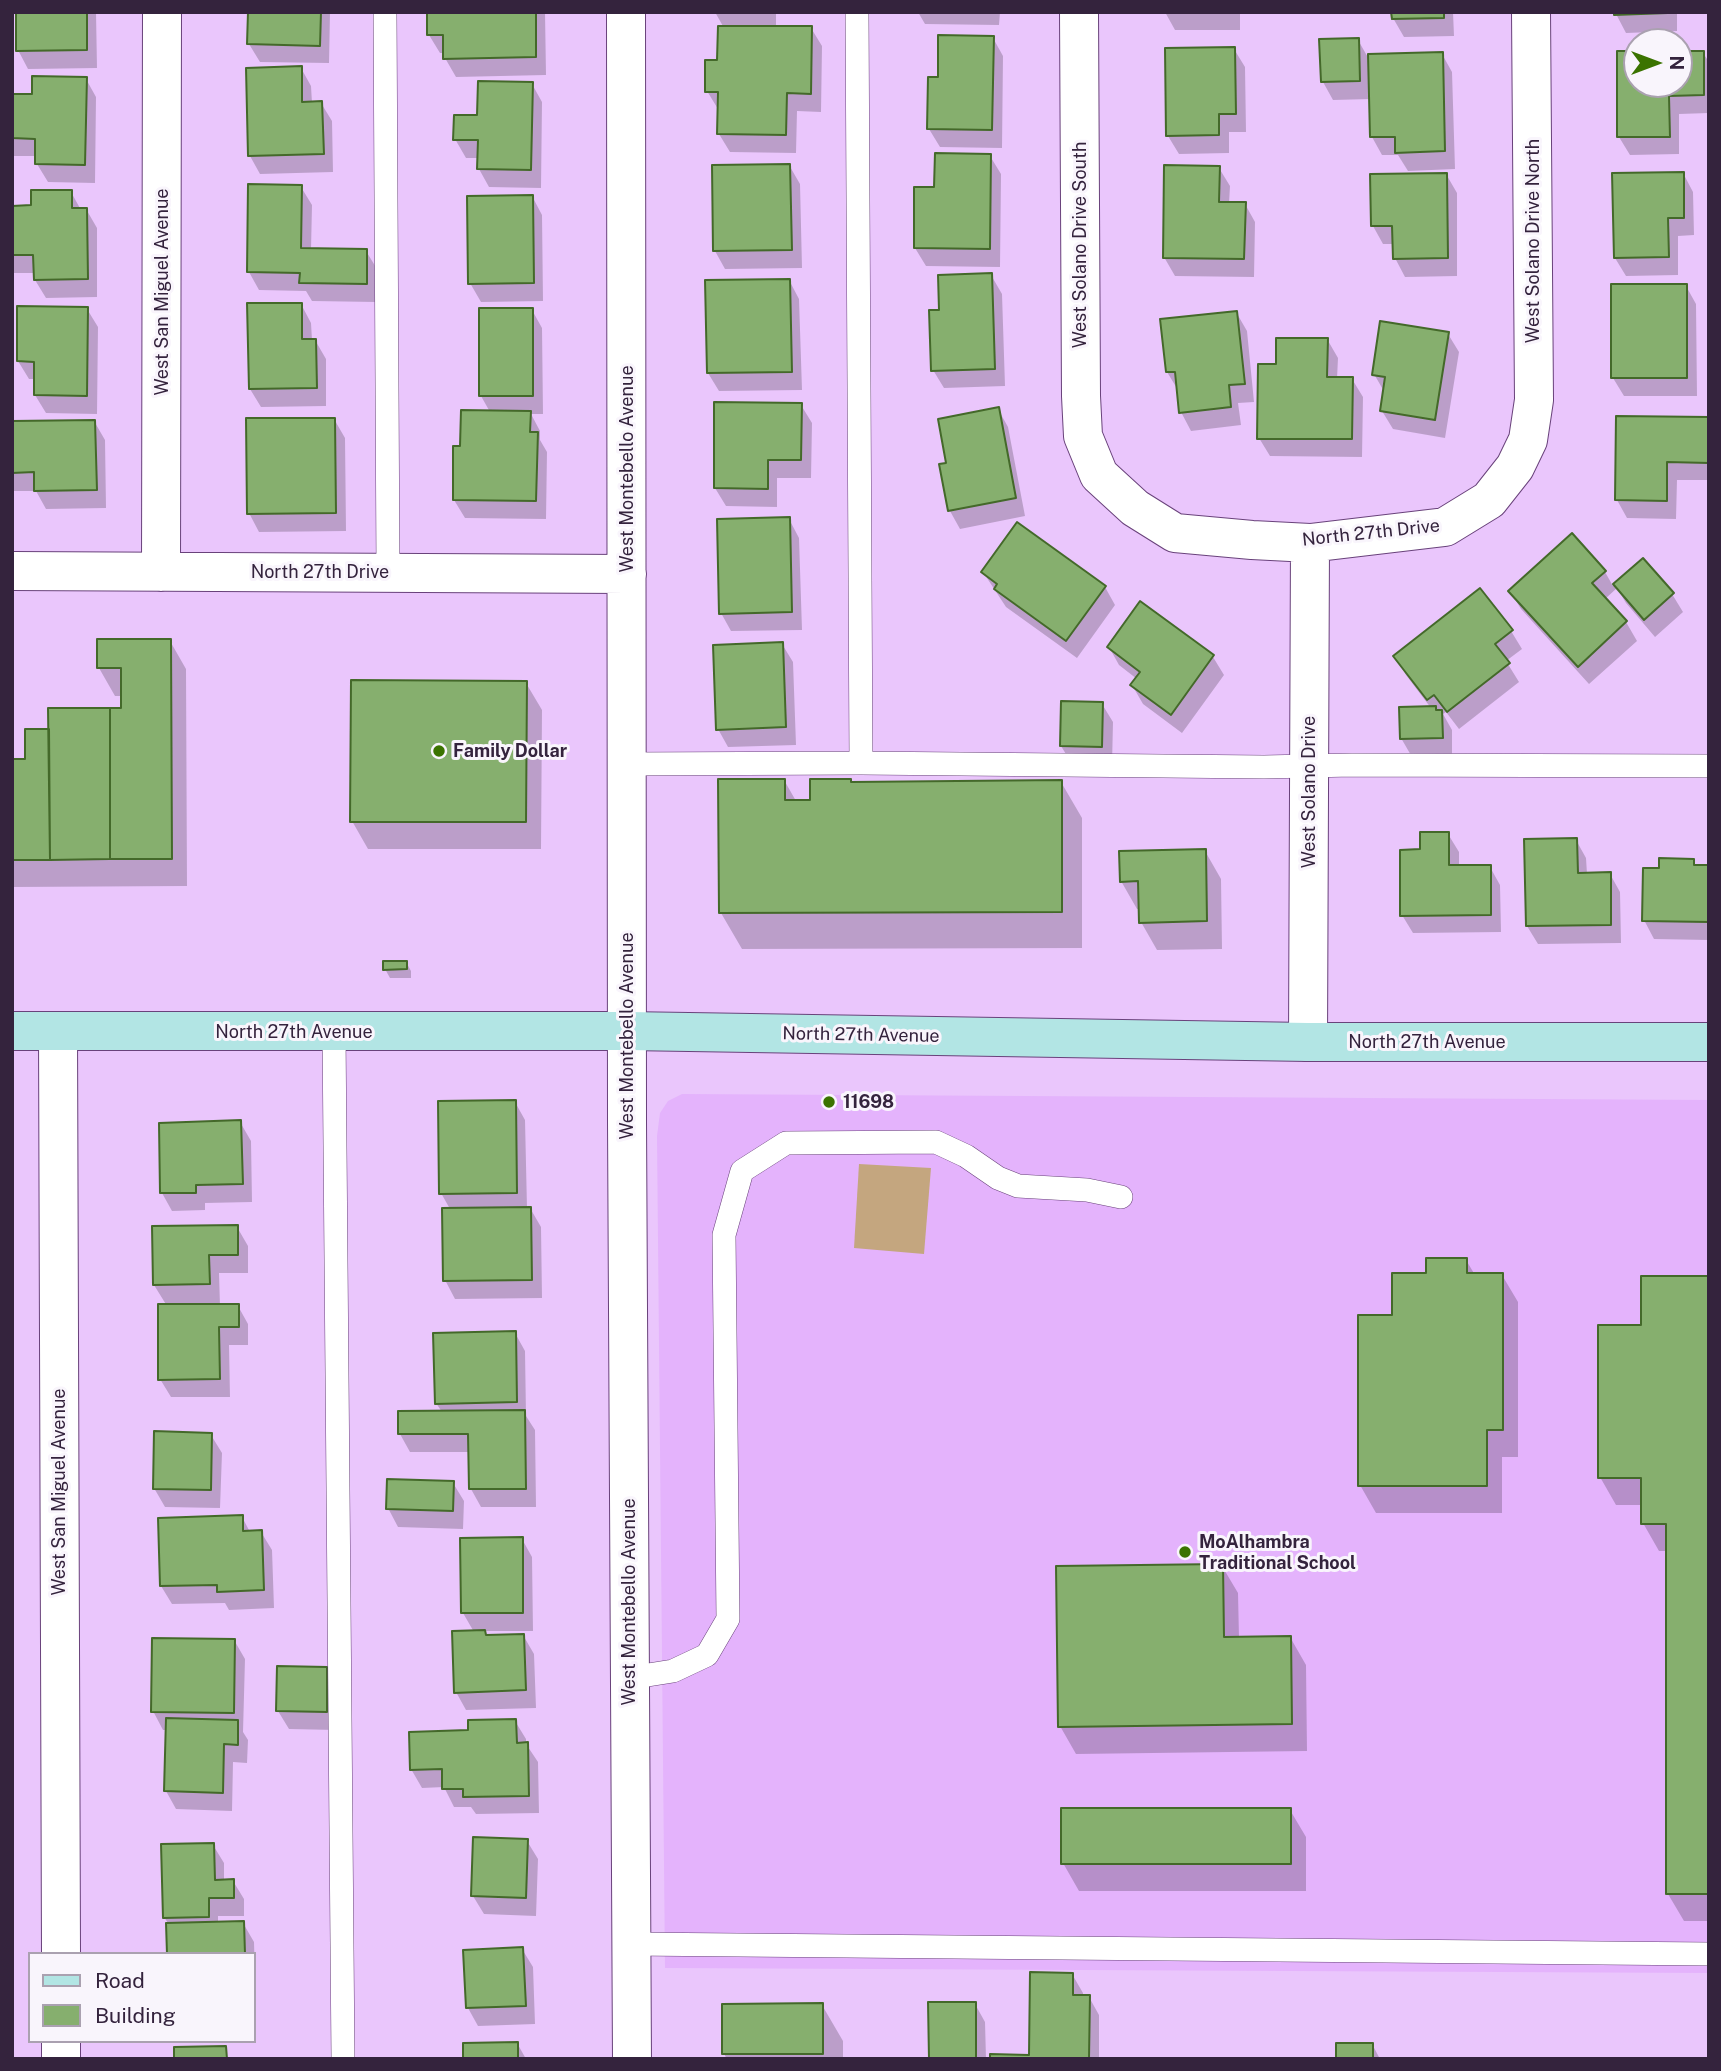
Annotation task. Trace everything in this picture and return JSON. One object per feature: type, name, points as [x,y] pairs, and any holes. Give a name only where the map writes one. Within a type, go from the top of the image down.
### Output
[{"type":"main road","name":"North 27th Avenue","points":[[12,1031],[627,1031],[1308,1042],[1709,1042]]},
{"type":"street","name":"West San Miguel Avenue","points":[[161,572],[162,12]]},
{"type":"street","name":"West Montebello Avenue","points":[[626,12],[626,764],[632,2059]]},
{"type":"street","name":"West Solano Drive South","points":[[1079,12],[1083,436],[1099,475]]},
{"type":"street","name":"West Solano Drive North","points":[[1514,467],[1528,440],[1534,400],[1531,12]]},
{"type":"street","name":"North 27th Drive","points":[[1099,475],[1135,508],[1175,533],[1310,542],[1445,527],[1489,500],[1514,467]]},
{"type":"street","name":"West Solano Drive","points":[[1308,1042],[1310,542]]},
{"type":"street","name":"North 27th Drive","points":[[12,571],[627,574]]},
{"type":"street","name":"West San Miguel Avenue","points":[[58,1031],[61,1952]]},
{"type":"lane","points":[[385,12],[388,572]]},
{"type":"lane","points":[[857,12],[861,763]]},
{"type":"lane","points":[[626,764],[1709,766]]},
{"type":"lane","points":[[334,1032],[343,2059]]},
{"type":"lane","points":[[629,1678],[673,1671],[707,1655],[729,1619],[724,1235],[742,1171],[786,1143],[936,1142],[965,1156],[998,1178],[1018,1186],[1087,1190],[1122,1197]]},
{"type":"lane","points":[[631,1944],[1709,1954]]},
{"type":"shaded area","name":"MoAlhambra Traditional School","points":[[682,1094],[1709,1100],[1709,1973],[665,1968],[657,1136],[660,1113],[668,1101]]},
{"type":"shaded area","points":[[859,1164],[931,1168],[924,1254],[854,1248]]},
{"type":"building","points":[[16,12],[87,12],[87,50],[16,51]]},
{"type":"building","points":[[248,12],[321,12],[320,46],[247,44]]},
{"type":"building","points":[[427,12],[536,12],[536,57],[443,59],[443,35],[427,35]]},
{"type":"building","points":[[1391,12],[1444,12],[1444,18],[1392,19]]},
{"type":"building","points":[[1614,12],[1668,12],[1668,13],[1614,15]]},
{"type":"building","points":[[718,26],[812,26],[811,94],[787,93],[786,135],[717,134],[718,92],[705,92],[705,60],[717,60]]},
{"type":"building","points":[[938,35],[994,36],[992,130],[927,129],[928,77],[938,77]]},
{"type":"building","points":[[1359,38],[1360,81],[1321,82],[1319,39]]},
{"type":"building","points":[[1235,47],[1236,114],[1219,114],[1219,135],[1166,136],[1165,48]]},
{"type":"building","points":[[1617,51],[1623,51],[1623,98],[1669,98],[1670,137],[1617,137]]},
{"type":"building","points":[[1693,51],[1704,51],[1704,95],[1693,95]]},
{"type":"building","points":[[1443,52],[1445,151],[1395,153],[1395,137],[1370,137],[1368,54]]},
{"type":"building","points":[[302,66],[302,102],[322,101],[324,154],[248,156],[246,68]]},
{"type":"building","points":[[32,76],[87,77],[85,165],[35,164],[35,139],[12,138],[12,94],[32,94]]},
{"type":"building","points":[[478,81],[533,82],[531,170],[477,169],[478,140],[453,140],[454,115],[477,115]]},
{"type":"building","points":[[935,153],[991,154],[990,249],[914,248],[914,187],[934,187]]},
{"type":"building","points":[[790,164],[792,250],[713,251],[712,165]]},
{"type":"building","points":[[1164,165],[1220,166],[1219,202],[1246,202],[1244,259],[1163,258]]},
{"type":"building","points":[[1684,172],[1684,218],[1668,218],[1669,257],[1614,258],[1612,173]]},
{"type":"building","points":[[1447,173],[1448,258],[1393,259],[1392,226],[1371,226],[1370,174]]},
{"type":"building","points":[[248,184],[302,185],[301,248],[367,249],[367,284],[299,283],[300,273],[247,272]]},
{"type":"building","points":[[31,190],[72,190],[72,208],[87,208],[88,279],[34,280],[33,255],[12,255],[12,206],[31,205]]},
{"type":"building","points":[[533,195],[534,283],[468,284],[467,196]]},
{"type":"building","points":[[992,273],[995,369],[931,371],[929,310],[939,310],[938,275]]},
{"type":"building","points":[[790,279],[792,372],[707,373],[705,280]]},
{"type":"building","points":[[1611,284],[1687,284],[1687,378],[1611,378]]},
{"type":"building","points":[[247,303],[302,303],[302,339],[316,339],[317,388],[249,389]]},
{"type":"building","points":[[17,306],[88,307],[87,396],[34,395],[34,362],[17,361]]},
{"type":"building","points":[[479,308],[533,308],[533,396],[479,396]]},
{"type":"building","points":[[1237,311],[1245,384],[1229,385],[1231,407],[1179,413],[1175,372],[1166,372],[1160,319]]},
{"type":"building","points":[[1380,321],[1449,332],[1435,420],[1380,411],[1385,377],[1372,375]]},
{"type":"building","points":[[1276,338],[1328,338],[1327,377],[1353,377],[1352,439],[1257,439],[1258,364],[1276,364]]},
{"type":"building","points":[[714,402],[802,403],[801,460],[768,460],[768,489],[714,488]]},
{"type":"building","points":[[999,407],[1016,498],[948,511],[939,464],[946,463],[938,419]]},
{"type":"building","points":[[461,410],[531,411],[530,432],[538,432],[536,501],[453,500],[453,446],[460,446]]},
{"type":"building","points":[[1616,416],[1709,417],[1709,463],[1667,462],[1667,501],[1615,500]]},
{"type":"building","points":[[246,418],[335,418],[336,513],[247,514]]},
{"type":"building","points":[[95,420],[97,490],[34,491],[34,472],[12,473],[12,421]]},
{"type":"building","points":[[790,517],[792,612],[719,614],[717,519]]},
{"type":"building","points":[[1017,522],[1106,586],[1066,641],[994,589],[997,584],[981,572]]},
{"type":"building","points":[[1572,533],[1606,571],[1592,583],[1627,621],[1578,667],[1508,591]]},
{"type":"building","points":[[1643,558],[1674,593],[1644,620],[1613,584]]},
{"type":"building","points":[[1480,588],[1513,630],[1495,644],[1510,663],[1447,712],[1434,695],[1427,700],[1393,656]]},
{"type":"building","points":[[1140,601],[1214,655],[1171,715],[1130,685],[1140,672],[1107,647]]},
{"type":"building","points":[[97,639],[171,639],[172,859],[110,859],[110,708],[121,708],[121,668],[97,668]]},
{"type":"building","points":[[783,642],[786,727],[716,730],[713,645]]},
{"type":"building","name":"Family Dollar","points":[[351,680],[527,681],[526,822],[350,822]]},
{"type":"building","points":[[1061,701],[1103,702],[1102,747],[1060,746]]},
{"type":"building","points":[[1436,706],[1436,710],[1442,710],[1443,738],[1400,739],[1399,707]]},
{"type":"building","points":[[48,708],[110,708],[110,859],[50,860]]},
{"type":"building","points":[[25,729],[49,729],[50,860],[12,860],[12,759],[25,759]]},
{"type":"building","points":[[718,779],[785,779],[785,800],[810,800],[810,779],[851,779],[851,782],[1062,780],[1062,912],[719,913]]},
{"type":"building","points":[[1420,832],[1449,832],[1449,865],[1491,865],[1491,915],[1400,916],[1400,850],[1420,849]]},
{"type":"building","points":[[1577,838],[1578,873],[1611,872],[1611,925],[1526,926],[1524,839]]},
{"type":"building","points":[[1206,849],[1207,921],[1139,923],[1138,881],[1120,882],[1119,851]]},
{"type":"building","points":[[1659,858],[1694,859],[1694,865],[1709,865],[1709,922],[1642,921],[1643,868],[1659,868]]},
{"type":"building","points":[[383,961],[407,961],[407,969],[383,970]]},
{"type":"building","points":[[516,1100],[517,1193],[439,1194],[438,1101]]},
{"type":"building","points":[[241,1120],[243,1184],[196,1185],[196,1193],[160,1193],[159,1123]]},
{"type":"building","points":[[531,1207],[532,1280],[443,1281],[442,1208]]},
{"type":"building","points":[[238,1225],[238,1255],[209,1255],[210,1284],[153,1285],[152,1226]]},
{"type":"building","points":[[1426,1258],[1467,1258],[1467,1273],[1503,1273],[1503,1430],[1487,1430],[1487,1486],[1358,1486],[1358,1315],[1392,1315],[1392,1273],[1426,1273]]},
{"type":"building","points":[[1641,1276],[1709,1276],[1709,1894],[1666,1894],[1666,1524],[1641,1524],[1641,1478],[1598,1478],[1598,1325],[1641,1325]]},
{"type":"building","points":[[158,1304],[239,1304],[239,1327],[219,1327],[220,1379],[158,1380]]},
{"type":"building","points":[[516,1331],[517,1402],[435,1404],[433,1333]]},
{"type":"building","points":[[525,1410],[526,1489],[469,1489],[468,1434],[398,1434],[398,1411]]},
{"type":"building","points":[[154,1431],[212,1433],[211,1490],[153,1489]]},
{"type":"building","points":[[387,1479],[454,1481],[453,1511],[386,1509]]},
{"type":"building","points":[[243,1515],[243,1531],[262,1530],[264,1590],[217,1592],[217,1585],[160,1586],[158,1518]]},
{"type":"building","points":[[523,1537],[523,1613],[461,1613],[460,1538]]},
{"type":"building","points":[[1223,1564],[1224,1637],[1291,1636],[1292,1724],[1058,1727],[1056,1566]]},
{"type":"building","points":[[485,1630],[486,1635],[524,1634],[526,1690],[454,1693],[452,1631]]},
{"type":"building","points":[[152,1638],[235,1639],[234,1713],[151,1712]]},
{"type":"building","points":[[277,1666],[327,1667],[327,1712],[276,1711]]},
{"type":"building","points":[[166,1718],[238,1720],[238,1745],[224,1744],[223,1793],[164,1791]]},
{"type":"building","points":[[516,1719],[517,1743],[528,1742],[529,1796],[463,1797],[463,1789],[442,1789],[442,1769],[410,1770],[409,1732],[468,1730],[468,1720]]},
{"type":"building","points":[[1061,1808],[1291,1808],[1291,1864],[1061,1864]]},
{"type":"building","points":[[473,1837],[528,1839],[526,1898],[471,1896]]},
{"type":"building","points":[[214,1843],[215,1880],[234,1879],[234,1898],[209,1898],[209,1917],[163,1918],[161,1844]]},
{"type":"building","points":[[244,1921],[245,1952],[167,1952],[166,1923]]},
{"type":"building","points":[[523,1947],[526,2006],[466,2008],[463,1950]]},
{"type":"building","points":[[1030,1972],[1073,1973],[1073,1995],[1090,1995],[1089,2059],[990,2059],[990,2054],[1029,2055]]},
{"type":"building","points":[[928,2002],[976,2002],[976,2059],[929,2059]]},
{"type":"building","points":[[823,2003],[823,2054],[722,2054],[722,2004]]},
{"type":"building","points":[[518,2042],[518,2059],[463,2059],[463,2043]]},
{"type":"building","points":[[1336,2043],[1373,2043],[1373,2059],[1336,2059]]},
{"type":"building","points":[[226,2046],[227,2059],[174,2059],[174,2047]]},
{"type":"place","name":"Family Dollar","points":[[439,751]]},
{"type":"place","name":"11698","points":[[829,1102]]},
{"type":"place","name":"MoAlhambra Traditional School","points":[[1185,1552]]}]
